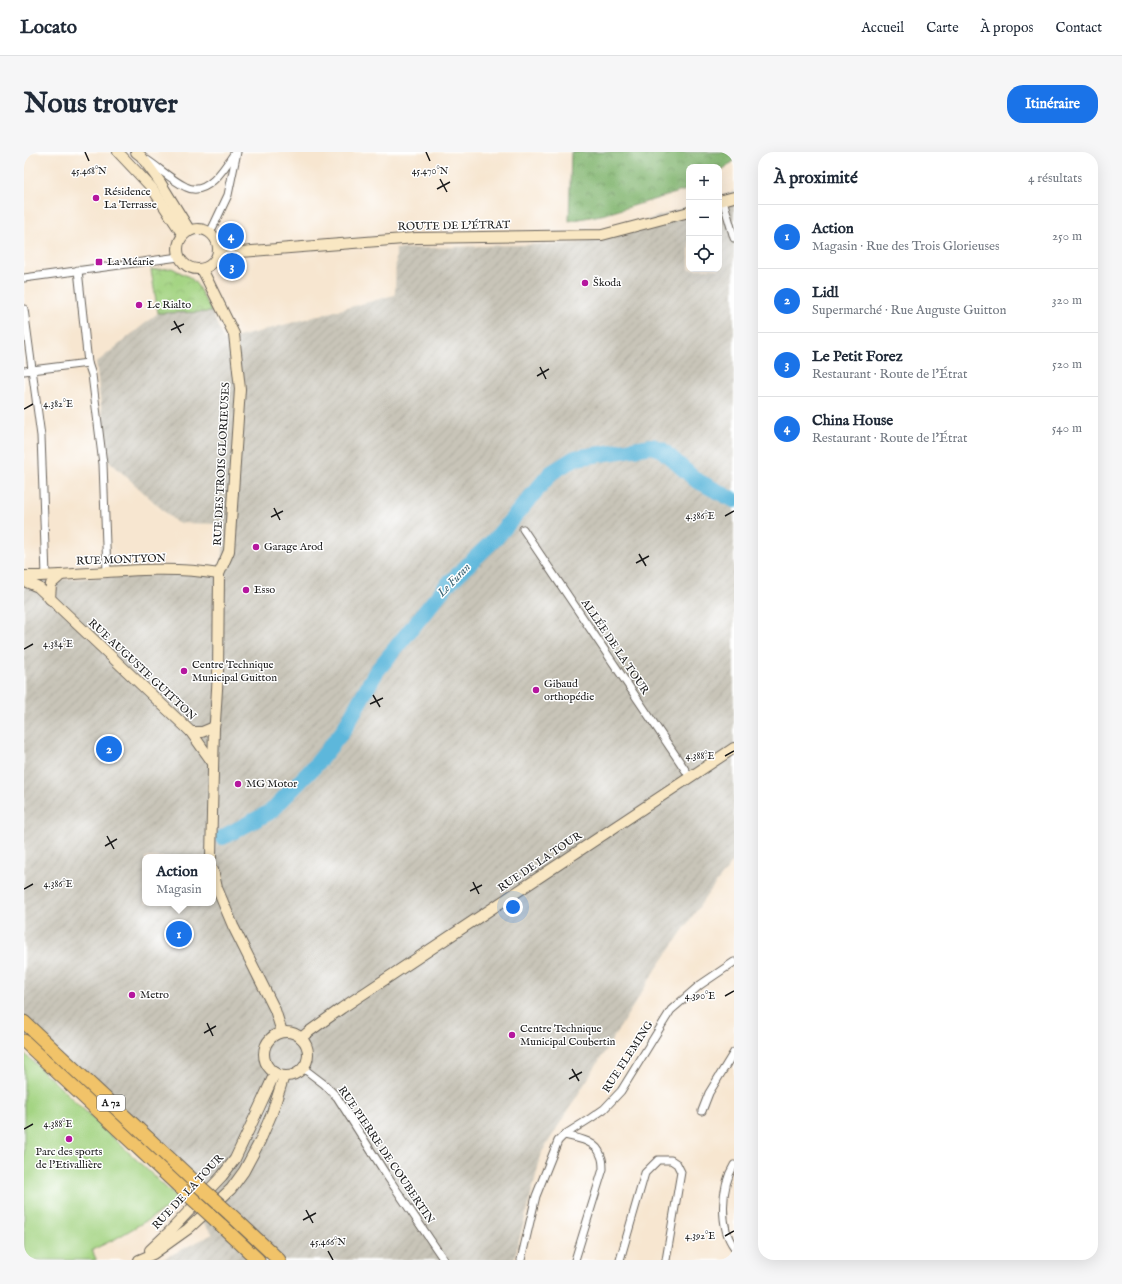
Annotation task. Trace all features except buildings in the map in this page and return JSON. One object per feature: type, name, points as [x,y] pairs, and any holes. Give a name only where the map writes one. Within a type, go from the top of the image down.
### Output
[{"type":"highway","name":"A 72","points":[[24,1022],[279,1260]]},
{"type":"highway","name":"A 72","points":[[24,1041],[258,1260]]},
{"type":"street","points":[[118,152],[152,188],[186,233]]},
{"type":"street","points":[[138,154],[187,188],[197,190],[214,180],[236,152]]},
{"type":"street","points":[[210,233],[228,195],[236,152]]},
{"type":"street","points":[[138,154],[160,182],[186,233]]},
{"type":"street","points":[[722,201],[734,197]]},
{"type":"street","points":[[722,204],[734,238]]},
{"type":"street","name":"ROUTE DE L'ÉTRAT","points":[[218,252],[228,254],[416,238],[602,235],[686,213]]},
{"type":"street","points":[[200,229],[210,233],[216,241],[218,252],[214,262],[202,269],[192,268],[182,262],[179,257],[178,245],[186,233],[200,229]]},
{"type":"street","points":[[24,278],[179,257]]},
{"type":"street","name":"RUE DES TROIS GLORIEUSES","points":[[202,269],[234,334],[240,388],[229,551],[219,574],[218,673],[214,727],[211,854]]},
{"type":"street","points":[[78,270],[88,363],[92,375],[104,464],[108,572]]},
{"type":"street","points":[[24,309],[41,436],[46,576]]},
{"type":"street","points":[[24,371],[88,363]]},
{"type":"street","name":"ALLÉE DE LA TOUR","points":[[523,529],[690,777]]},
{"type":"street","name":"RUE MONTYON","points":[[24,576],[196,570],[219,574]]},
{"type":"street","points":[[50,599],[51,584],[61,575]]},
{"type":"street","name":"RUE AUGUSTE GUITTON","points":[[24,581],[38,588],[191,732],[213,763]]},
{"type":"street","points":[[191,732],[202,732],[214,727]]},
{"type":"street","name":"RUE DE LA TOUR","points":[[301,1038],[307,1032],[336,1012],[734,748]]},
{"type":"street","points":[[216,884],[233,926],[275,1010],[282,1032]]},
{"type":"street","name":"RUE FLEMING","points":[[521,1260],[536,1196],[558,1141],[564,1135],[591,1118],[612,1102],[621,1091],[671,1010],[700,985],[734,962]]},
{"type":"street","points":[[282,1032],[289,1032],[296,1034],[301,1038],[308,1049],[307,1062],[303,1068],[292,1075],[280,1074],[268,1066],[264,1054],[272,1037],[282,1032]]},
{"type":"street","points":[[702,1111],[709,1093],[734,1052]]},
{"type":"street","name":"RUE PIERRE DE COUBERTIN","points":[[303,1068],[324,1084],[337,1097],[390,1181],[444,1260]]},
{"type":"street","name":"RUE DE LA TOUR","points":[[140,1259],[192,1208],[222,1176],[235,1159],[260,1108],[280,1074]]},
{"type":"street","name":"RUE DE LA TOUR","points":[[140,1259],[153,1254],[188,1229],[231,1189],[244,1171],[260,1141],[272,1113],[280,1074]]},
{"type":"street","points":[[564,1135],[580,1139],[596,1147],[601,1156],[603,1169],[575,1260]]},
{"type":"street","points":[[620,1260],[645,1172],[658,1160],[671,1160],[677,1164],[681,1172],[666,1260]]},
{"type":"street","points":[[734,1165],[730,1171],[725,1192],[724,1217],[726,1231],[734,1247]]},
{"type":"shaded area","points":[[734,191],[734,860],[707,895],[655,971],[542,1152],[514,1260],[161,1260],[213,1234],[24,1033],[24,581],[222,572],[224,524],[177,523],[107,459],[96,363],[158,313],[212,312],[224,341],[395,295],[396,249],[577,243],[686,207],[686,272],[722,272],[722,195]]},
{"type":"green space","points":[[571,152],[734,152],[734,161],[722,170],[722,164],[686,164],[686,190],[606,214],[569,221]]},
{"type":"green space","points":[[172,268],[191,278],[197,285],[212,312],[158,313],[151,270]]},
{"type":"green space","name":"Parc des sports de l'Etivallière","points":[[24,1053],[180,1201],[115,1239],[92,1250],[96,1260],[24,1260]]},
{"type":"waterway","name":"Le Furan","points":[[223,837],[270,812],[314,767],[343,731],[376,672],[446,586],[496,538],[551,473],[575,458],[652,446],[662,450],[696,480],[734,500]]},
{"type":"place","name":"Résidence La Terrasse","points":[[96,198]]},
{"type":"place","name":"China House","points":[[231,236]]},
{"type":"place","name":"La Méarie","points":[[99,262]]},
{"type":"place","name":"Le Petit Forez","points":[[232,266]]},
{"type":"place","name":"Škoda","points":[[585,283]]},
{"type":"place","name":"Le Rialto","points":[[139,305]]},
{"type":"place","name":"Garage Arod","points":[[256,547]]},
{"type":"place","name":"Esso","points":[[246,590]]},
{"type":"place","name":"Centre Technique Municipal Guitton","points":[[184,671]]},
{"type":"place","name":"Gibaud orthopédie","points":[[536,690]]},
{"type":"place","name":"Lidl","points":[[109,749]]},
{"type":"place","name":"MG Motor","points":[[238,784]]},
{"type":"place","name":"Action","points":[[179,934]]},
{"type":"place","name":"Metro","points":[[132,995]]},
{"type":"place","name":"Centre Technique Municipal Coubertin","points":[[512,1035]]},
{"type":"place","name":"Parc des sports de l'Etivallière","points":[[69,1139]]}]
